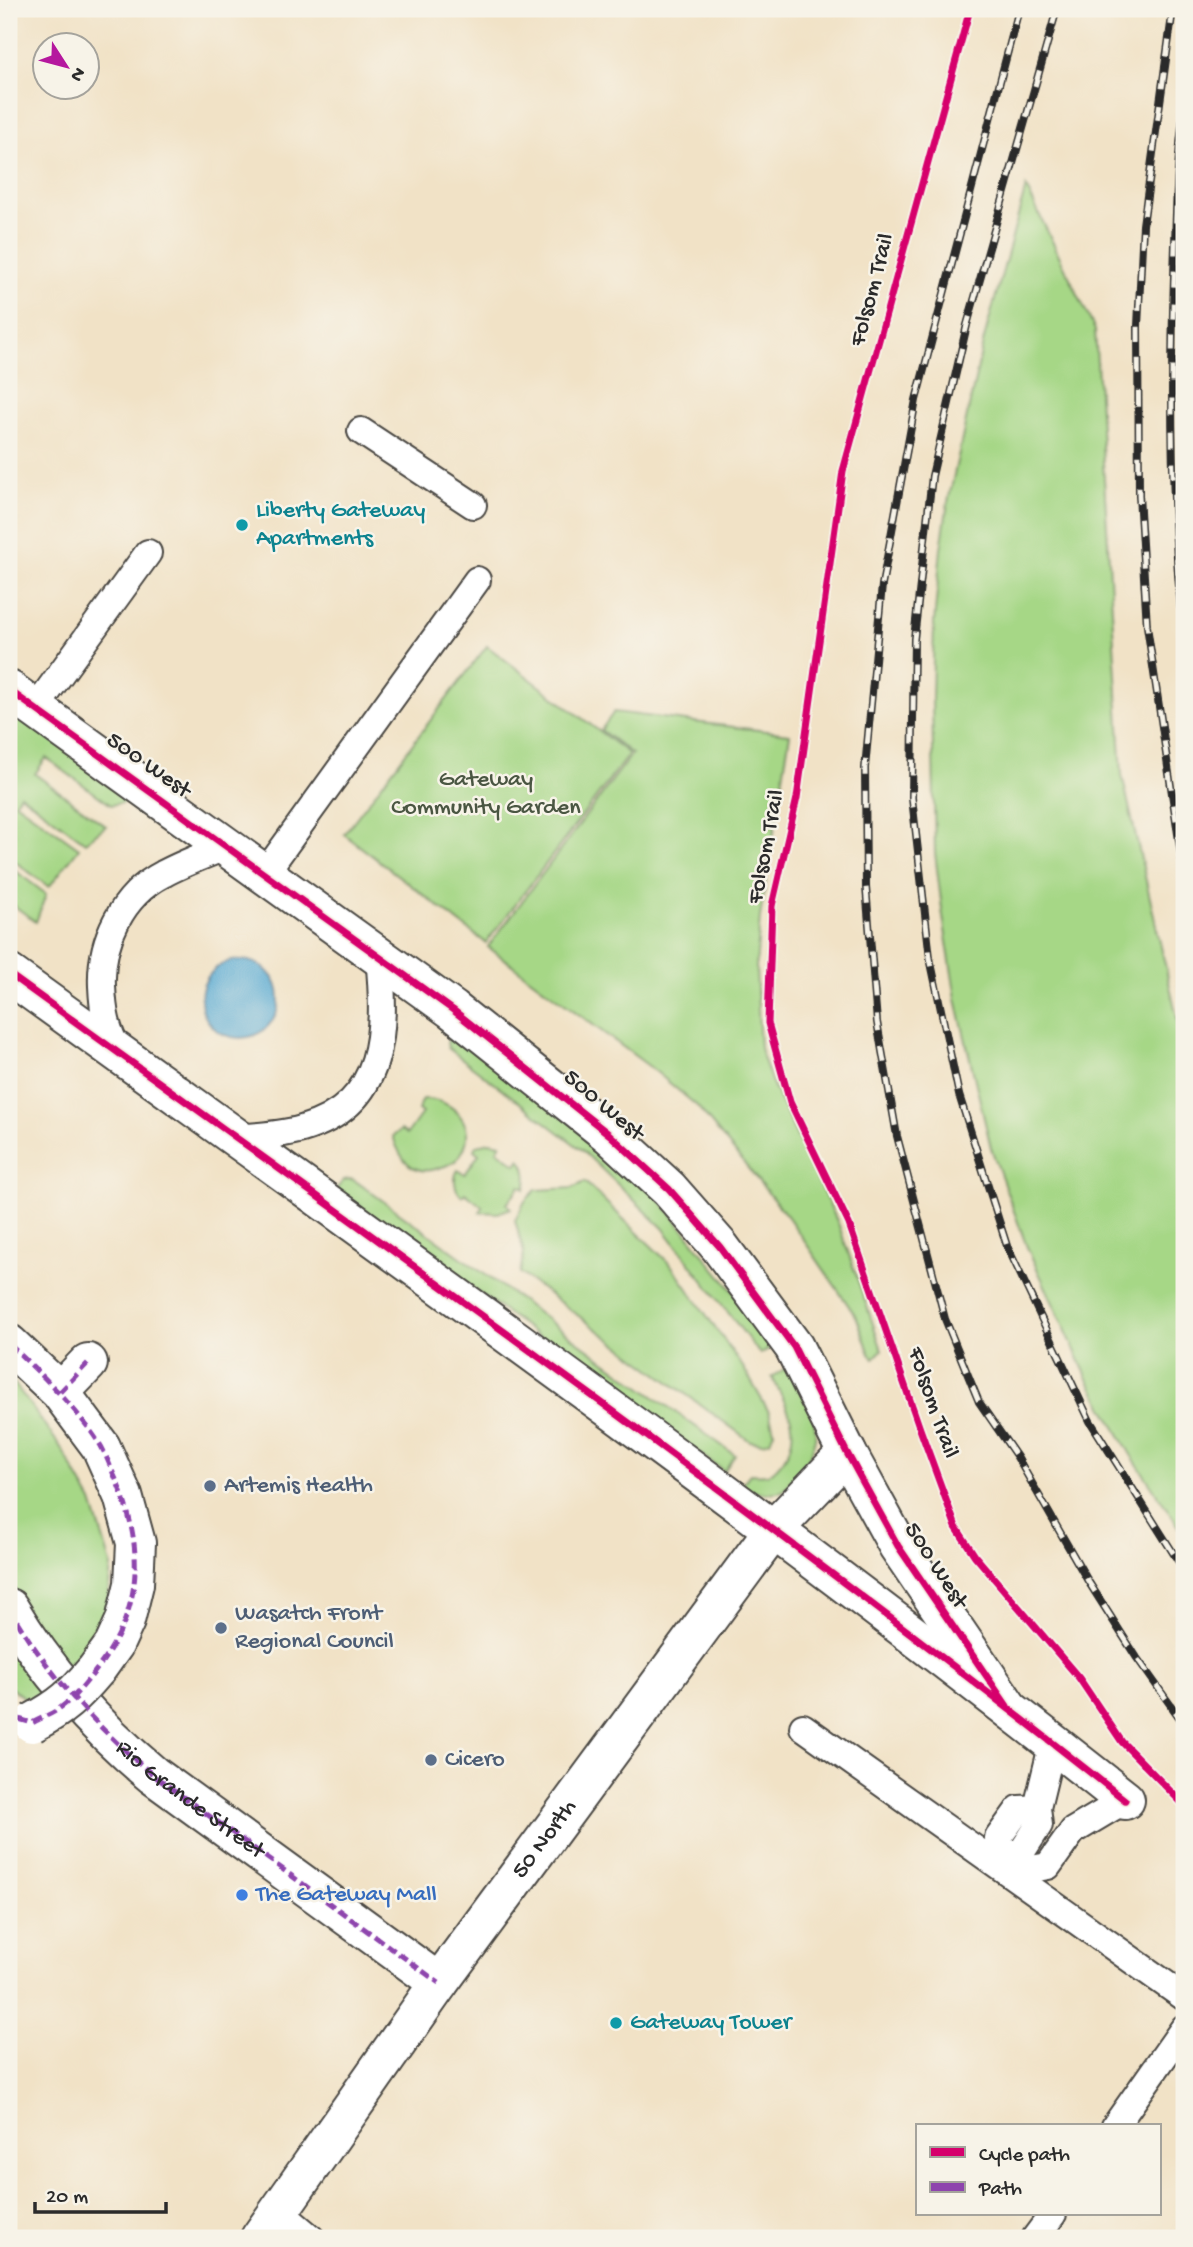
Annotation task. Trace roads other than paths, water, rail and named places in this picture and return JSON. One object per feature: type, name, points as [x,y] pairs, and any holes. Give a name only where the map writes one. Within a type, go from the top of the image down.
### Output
[{"type":"street","name":"500 West","points":[[22,699],[453,1010],[610,1135],[669,1189],[720,1247],[794,1347],[847,1453],[898,1546],[1007,1706]]},
{"type":"street","name":"500 West","points":[[9,974],[774,1529],[1007,1706],[1125,1800]]},
{"type":"street","points":[[9,1344],[64,1397],[101,1447],[123,1496],[136,1543],[134,1584],[125,1621],[114,1645],[79,1691],[60,1709],[32,1723]]},
{"type":"street","points":[[64,1397],[88,1363]]},
{"type":"street","name":"50 North","points":[[269,2225],[439,1983],[774,1529],[847,1453]]},
{"type":"street","name":"Rio Grande Street","points":[[9,1608],[43,1661],[88,1715],[121,1749],[439,1983]]},
{"type":"lane","points":[[361,431],[473,505]]},
{"type":"lane","points":[[22,699],[148,553]]},
{"type":"lane","points":[[265,873],[477,580]]},
{"type":"lane","points":[[124,1057],[109,1037],[103,1004],[102,969],[108,937],[124,908],[144,886],[162,874],[227,846]]},
{"type":"lane","points":[[237,1138],[277,1135],[303,1129],[328,1118],[348,1104],[364,1087],[374,1066],[383,1024],[379,956]]},
{"type":"lane","points":[[803,1727],[1007,1863],[1184,1997]]},
{"type":"lane","points":[[1007,1863],[998,1838],[1019,1809],[1037,1808],[1053,1742]]},
{"type":"lane","points":[[1007,1863],[1048,1866],[1073,1832],[1125,1800]]},
{"type":"lane","points":[[1116,2124],[1184,2028]]},
{"type":"lane","points":[[1035,2238],[1051,2216]]},
{"type":"lane","points":[[269,2225],[311,2238]]},
{"type":"water","points":[[232,960],[248,960],[262,966],[273,977],[279,991],[279,1007],[273,1021],[262,1032],[248,1038],[232,1038],[218,1032],[207,1021],[201,1007],[201,991],[207,977],[218,966]]},
{"type":"railway","points":[[1019,9],[916,400],[882,585],[865,768],[866,887],[877,1022],[897,1136],[945,1319],[979,1402],[1017,1457],[1088,1581],[1137,1658],[1184,1724]]},
{"type":"railway","points":[[1057,9],[967,325],[932,476],[914,639],[912,798],[930,958],[959,1095],[1007,1246],[1090,1421],[1184,1570]]},
{"type":"railway","points":[[1173,9],[1143,225],[1138,326],[1139,495],[1147,626],[1184,874]]},
{"type":"railway","points":[[1184,111],[1177,194],[1172,413],[1176,550],[1184,640]]},
{"type":"place","name":"Liberty Gateway Apartments","points":[[242,525]]},
{"type":"place","name":"Artemis Health","points":[[210,1486]]},
{"type":"place","name":"Wasatch Front Regional Council","points":[[221,1628]]},
{"type":"place","name":"Cicero","points":[[431,1760]]},
{"type":"place","name":"The Gateway Mall","points":[[242,1895]]},
{"type":"place","name":"Gateway Tower","points":[[616,2023]]},
{"type":"park label","name":"Gateway Community Garden","points":[[486,794]]}]
